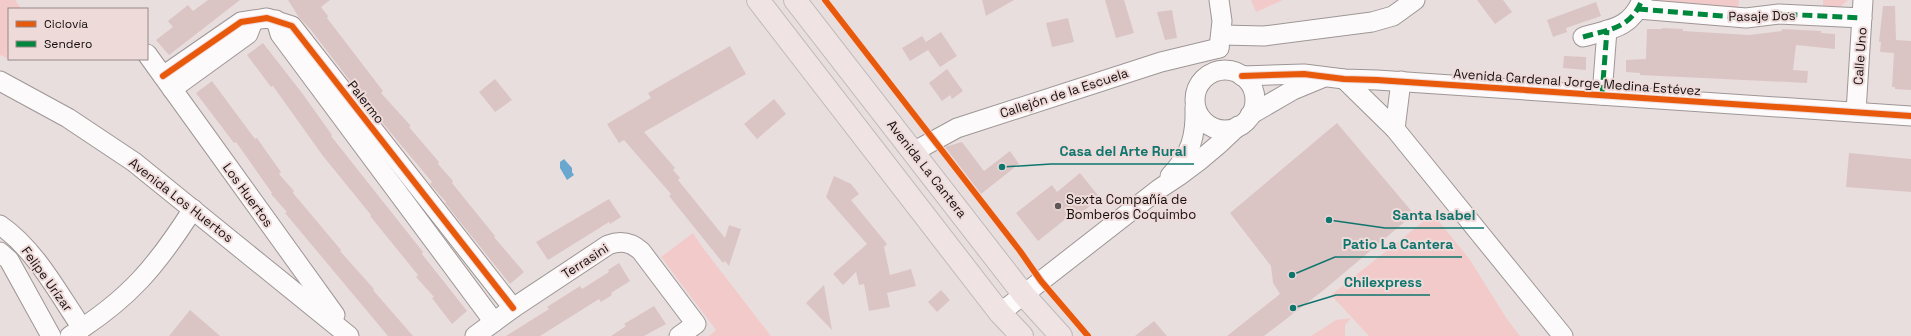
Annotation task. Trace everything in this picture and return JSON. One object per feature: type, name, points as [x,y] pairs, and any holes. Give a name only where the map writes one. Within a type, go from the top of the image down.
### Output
[{"type":"highway","points":[[758,0],[1000,313],[1022,336]]},
{"type":"highway","name":"Avenida La Cantera","points":[[796,0],[1024,295],[1061,336]]},
{"type":"street","points":[[1218,0],[1222,21],[1220,42],[1237,73],[1249,82],[1253,90],[1254,103],[1244,121]]},
{"type":"street","name":"Callejón de la Escuela","points":[[914,152],[957,128],[1220,42],[1372,22],[1393,16],[1415,0]]},
{"type":"street","points":[[1583,37],[1623,25],[1634,15],[1640,5]]},
{"type":"street","name":"Pasaje Dos","points":[[1640,5],[1746,18],[1779,14],[1863,9]]},
{"type":"street","name":"Calle Uno","points":[[1856,112],[1863,9]]},
{"type":"street","name":"Palermo","points":[[168,82],[248,34],[253,21],[267,18],[292,26],[513,308]]},
{"type":"street","points":[[276,20],[280,34],[494,322]]},
{"type":"street","points":[[1602,95],[1607,30]]},
{"type":"street","name":"Avenida Cardenal Jorge Medina Estévez","points":[[1158,189],[1178,168],[1190,150],[1196,129],[1196,91],[1220,42]]},
{"type":"street","name":"Los Huertos","points":[[148,55],[349,336]]},
{"type":"street","name":"Avenida Cardenal Jorge Medina Estévez","points":[[1204,77],[1213,72],[1222,70],[1237,73],[1304,74],[1911,116]]},
{"type":"street","name":"Avenida Cardenal Jorge Medina Estévez","points":[[1195,107],[1207,124],[1217,129],[1228,130],[1293,90],[1336,77]]},
{"type":"street","points":[[1336,77],[1395,129],[1563,336]]},
{"type":"street","name":"Avenida Los Huertos","points":[[0,81],[68,118],[134,162],[349,336]]},
{"type":"street","points":[[1395,129],[1401,81]]},
{"type":"street","name":"Avenida Cardenal Jorge Medina Estévez","points":[[1000,313],[1158,189],[1186,172],[1214,150],[1244,121]]},
{"type":"street","points":[[76,332],[116,304],[141,280],[167,250],[193,209]]},
{"type":"street","name":"Felipe Urízar","points":[[3,232],[31,254],[76,332]]},
{"type":"street","name":"Terrasini","points":[[476,336],[513,308],[608,245],[621,242],[635,245],[641,250],[696,324],[679,336]]},
{"type":"street","name":"Felipe Urízar","points":[[0,252],[9,260],[51,336]]},
{"type":"shaded area","points":[[0,0],[15,0],[20,8],[8,8],[8,59],[0,55]]},
{"type":"shaded area","points":[[1251,0],[1283,0],[1256,12]]},
{"type":"shaded area","points":[[1659,0],[1739,0],[1738,8],[1661,3]]},
{"type":"shaded area","points":[[1823,0],[1848,0],[1840,7],[1823,7]]},
{"type":"shaded area","points":[[1433,214],[1470,260],[1507,319],[1520,336],[1369,336],[1331,295]]},
{"type":"shaded area","points":[[693,233],[771,336],[709,336],[716,330],[661,257]]},
{"type":"shaded area","points":[[1351,318],[1345,325],[1345,336],[1311,336],[1336,320]]},
{"type":"water","points":[[564,159],[572,168],[574,175],[567,180],[560,168],[560,162]]},
{"type":"building","points":[[208,0],[240,0],[169,55],[156,40],[173,27],[168,21],[188,5],[193,11]]},
{"type":"building","points":[[288,0],[330,0],[321,7],[328,16],[327,18],[383,91],[381,93],[411,126],[409,127],[439,162],[438,164],[453,181],[452,183],[495,236],[494,237],[524,272],[510,284],[445,203],[446,202],[430,184],[432,182],[381,121],[354,84],[353,85],[311,30],[298,16]]},
{"type":"building","points":[[982,0],[1014,0],[986,16]]},
{"type":"building","points":[[1105,0],[1124,0],[1134,33],[1116,38]]},
{"type":"building","points":[[1477,0],[1503,0],[1512,12],[1495,24]]},
{"type":"building","points":[[1596,2],[1601,16],[1566,28],[1567,32],[1553,37],[1547,20]]},
{"type":"building","points":[[1883,6],[1895,6],[1896,40],[1911,41],[1911,90],[1895,89],[1895,87],[1892,87],[1894,53],[1880,52],[1881,42],[1879,42]]},
{"type":"building","points":[[1172,10],[1177,38],[1165,40],[1157,12]]},
{"type":"building","points":[[1068,18],[1074,42],[1052,47],[1046,23]]},
{"type":"building","points":[[1647,29],[1683,29],[1683,31],[1749,35],[1782,31],[1782,29],[1821,31],[1821,33],[1835,34],[1835,49],[1796,45],[1793,70],[1808,71],[1807,83],[1640,75],[1640,73],[1626,72],[1626,60],[1646,59]]},
{"type":"building","points":[[941,32],[957,56],[940,67],[928,50],[910,61],[902,48],[922,36],[926,42]]},
{"type":"building","points":[[263,43],[302,93],[332,135],[331,136],[423,252],[422,254],[467,311],[452,324],[432,298],[434,297],[416,277],[418,275],[323,156],[273,86],[271,87],[247,55]]},
{"type":"building","points":[[730,46],[746,74],[644,132],[675,168],[673,170],[680,178],[678,180],[725,238],[729,225],[741,229],[729,266],[725,261],[723,263],[669,196],[671,194],[624,140],[619,143],[607,124],[651,98],[648,93]]},
{"type":"building","points":[[1564,56],[1586,57],[1586,70],[1563,68]]},
{"type":"building","points":[[947,69],[963,91],[952,99],[950,95],[942,101],[929,83]]},
{"type":"building","points":[[495,79],[512,100],[495,112],[479,92]]},
{"type":"building","points":[[212,81],[255,139],[257,138],[281,172],[279,174],[294,191],[293,193],[341,250],[340,251],[413,336],[388,336],[285,213],[287,212],[271,194],[272,193],[236,142],[234,143],[196,93]]},
{"type":"building","points":[[774,99],[786,114],[757,139],[744,124]]},
{"type":"building","points":[[1337,123],[1414,214],[1325,289],[1264,336],[1227,336],[1280,294],[1273,283],[1271,266],[1230,213]]},
{"type":"building","points":[[962,142],[984,171],[1010,151],[1019,164],[981,194],[945,147]]},
{"type":"building","points":[[1849,153],[1911,159],[1911,192],[1846,187]]},
{"type":"building","name":"Sexta Compañía de Bomberos Coquimbo","points":[[1080,173],[1100,198],[1076,217],[1073,213],[1038,241],[1016,213],[1052,185],[1057,192]]},
{"type":"building","points":[[834,176],[851,184],[859,194],[851,200],[887,244],[884,247],[890,275],[911,269],[916,286],[887,293],[890,307],[869,311],[864,284],[859,285],[856,272],[843,285],[833,274],[867,244],[826,197]]},
{"type":"building","points":[[609,199],[621,217],[610,224],[609,222],[548,260],[536,242]]},
{"type":"building","points":[[619,263],[630,281],[611,293],[612,295],[601,302],[599,299],[540,336],[506,336],[549,309],[547,307],[580,286],[582,289],[609,272],[608,270]]},
{"type":"building","points":[[824,285],[832,330],[806,303]]},
{"type":"building","points":[[941,290],[950,300],[937,312],[928,302]]},
{"type":"building","points":[[654,306],[666,324],[644,336],[611,336],[626,326],[624,324]]},
{"type":"building","points":[[190,310],[204,322],[220,336],[169,336]]},
{"type":"building","points":[[1154,321],[1167,336],[1135,336]]},
{"type":"marked path","points":[[1583,37],[1610,29],[1625,22],[1632,17],[1642,0]]},
{"type":"marked path","points":[[1638,9],[1746,18],[1779,14],[1862,18]]},
{"type":"marked path","points":[[1602,95],[1607,30]]},
{"type":"cycle path","points":[[825,0],[1020,251],[1041,281],[1088,336]]},
{"type":"cycle path","points":[[163,76],[241,22],[267,18],[292,26],[513,308]]},
{"type":"cycle path","points":[[1242,76],[1304,74],[1344,79],[1911,116]]},
{"type":"place","name":"Casa del Arte Rural","points":[[1002,167]]},
{"type":"place","name":"Sexta Compañía de Bomberos Coquimbo","points":[[1058,206]]},
{"type":"place","name":"Santa Isabel","points":[[1329,220]]},
{"type":"place","name":"Patio La Cantera","points":[[1292,275]]},
{"type":"place","name":"Chilexpress","points":[[1293,308]]}]
